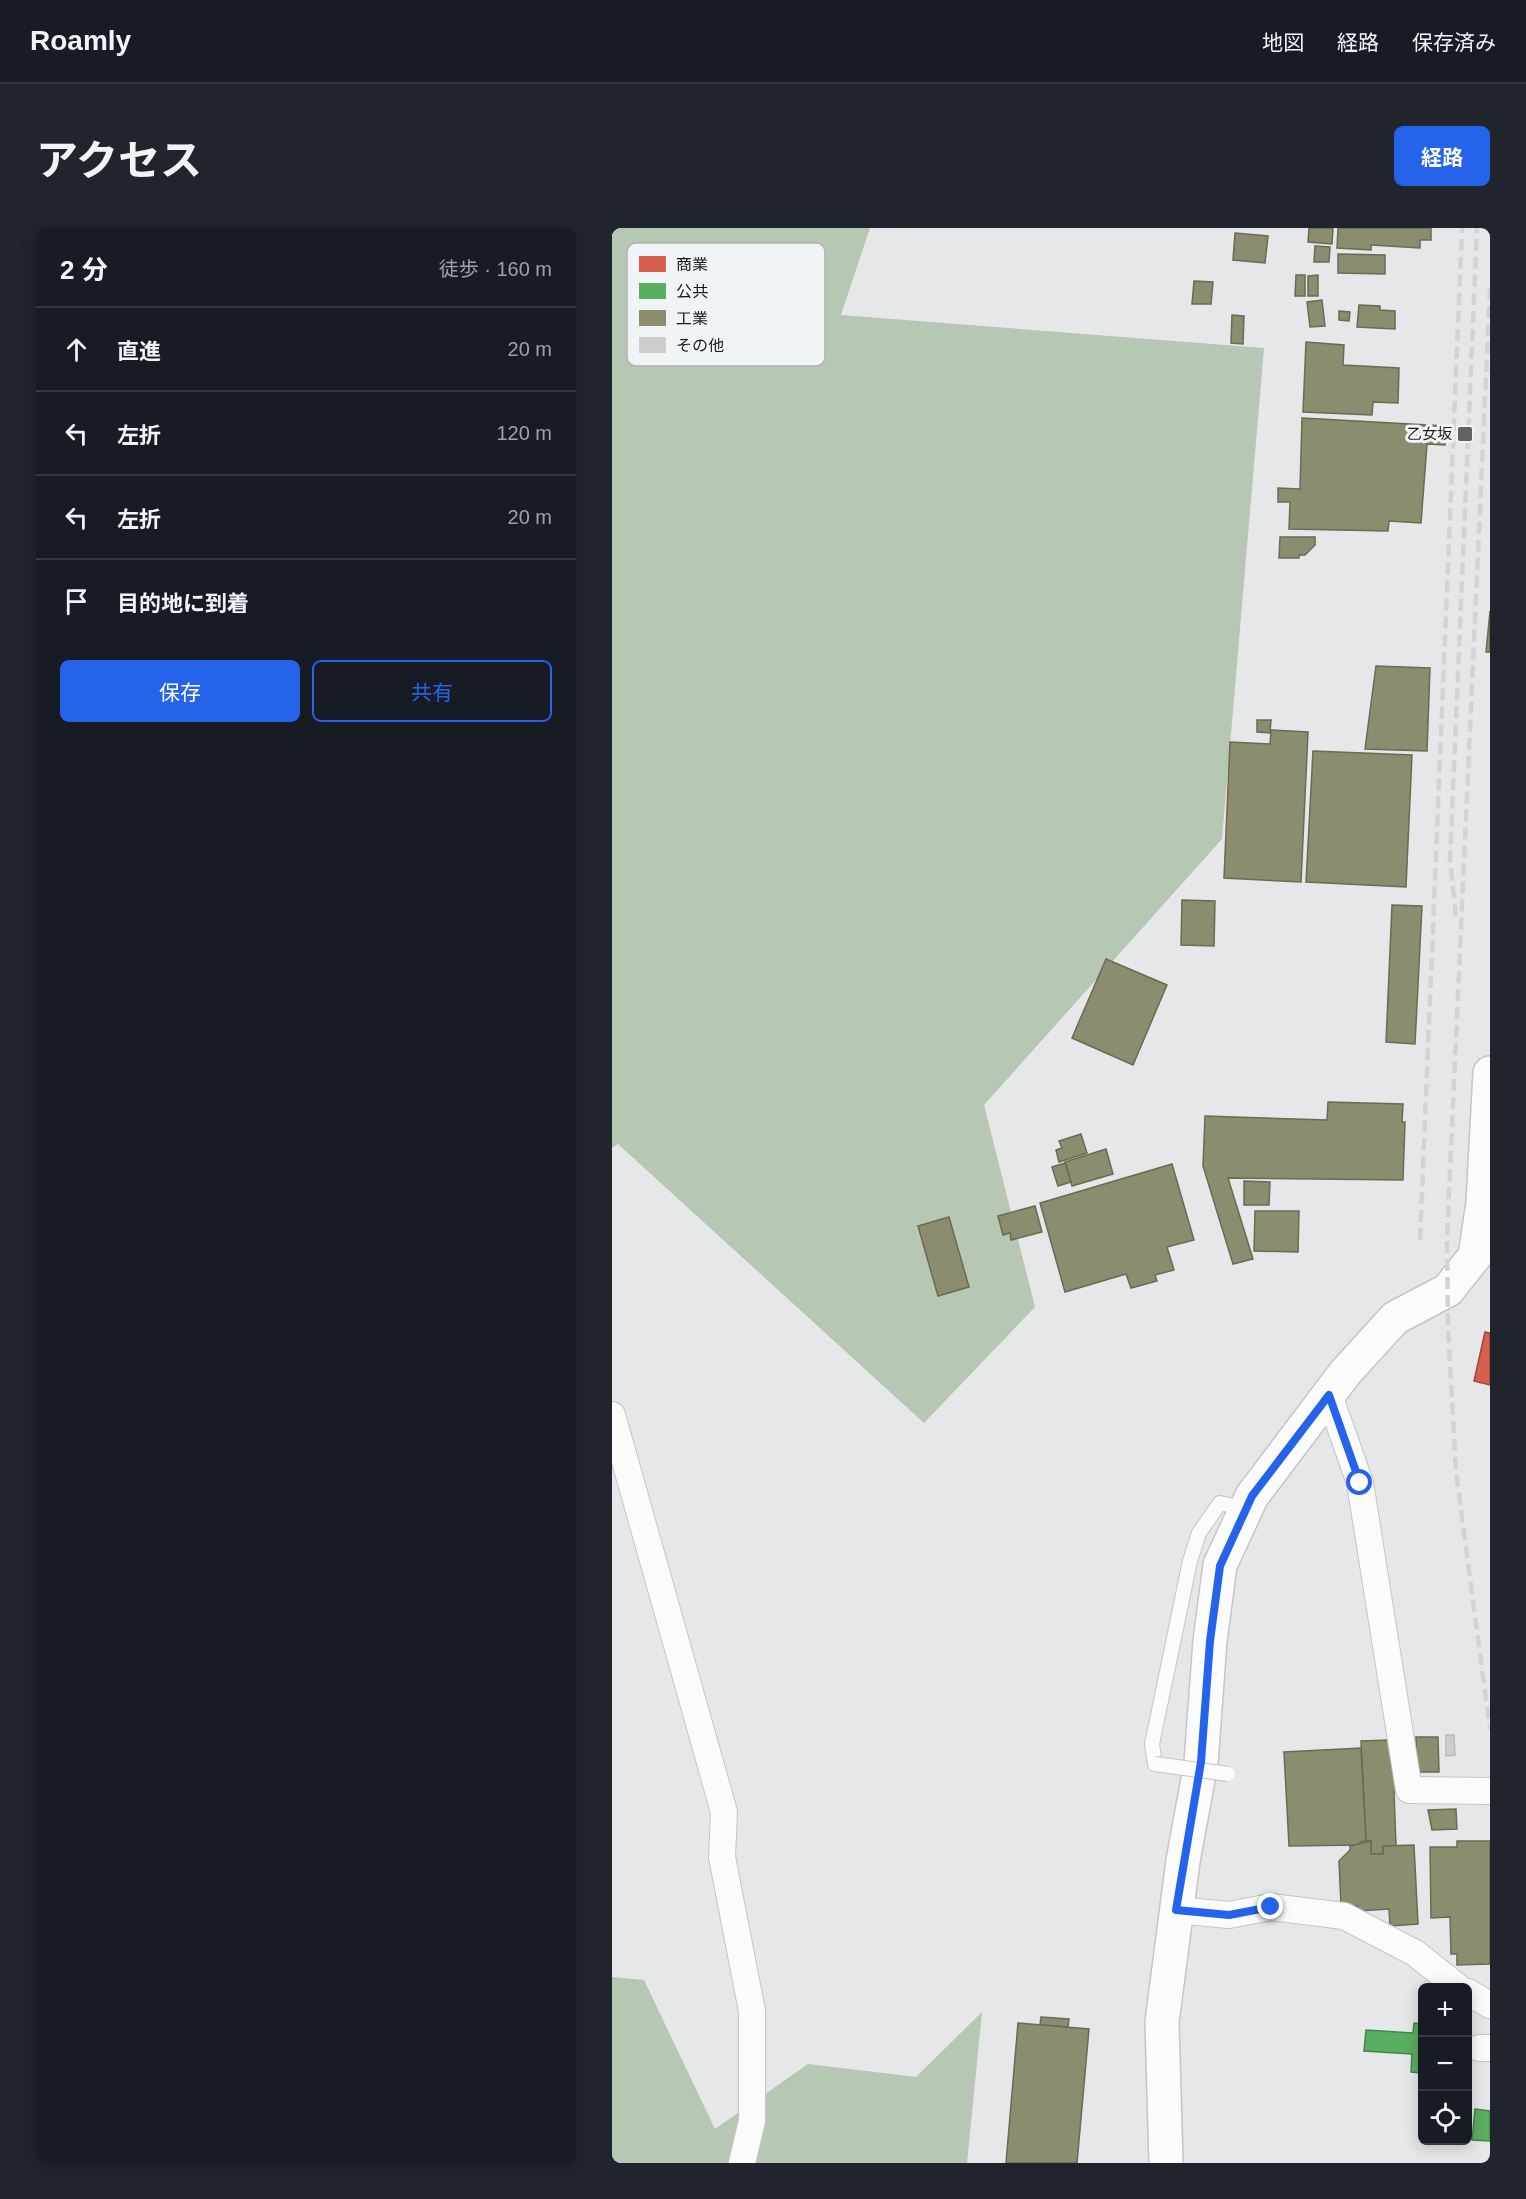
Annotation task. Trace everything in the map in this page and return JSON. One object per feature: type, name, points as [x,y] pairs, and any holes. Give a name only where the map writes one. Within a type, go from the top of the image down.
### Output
[{"type":"street","points":[[1166,2163],[1162,2022],[1176,1910],[1201,1762],[1210,1641],[1220,1566],[1252,1496],[1329,1395],[1395,1318],[1448,1290],[1475,1256],[1483,1203],[1490,1073]]},
{"type":"street","points":[[1329,1395],[1360,1483],[1408,1790],[1490,1791]]},
{"type":"street","points":[[612,1414],[724,1812],[722,1857],[752,2011],[752,2121],[742,2163]]},
{"type":"street","points":[[1176,1910],[1229,1915],[1271,1907],[1344,1916],[1415,1953],[1454,1983]]},
{"type":"street","points":[[1472,1995],[1490,2005]]},
{"type":"lane","points":[[1228,1774],[1155,1764],[1152,1744],[1190,1561],[1199,1533],[1220,1503],[1245,1509]]},
{"type":"green space","points":[[612,228],[870,228],[841,315],[1264,348],[1222,839],[984,1105],[1035,1307],[924,1423],[618,1144],[612,1148]]},
{"type":"green space","points":[[612,1977],[644,1980],[715,2129],[808,2064],[916,2077],[982,2012],[967,2163],[612,2163]]},
{"type":"building: 商業","points":[[1485,1332],[1490,1333],[1490,1385],[1474,1381]]},
{"type":"building: 公共","points":[[1414,2023],[1418,2024],[1418,2073],[1411,2072],[1412,2054],[1364,2051],[1366,2030],[1413,2033]]},
{"type":"building: 公共","points":[[1475,2109],[1490,2111],[1490,2141],[1472,2140]]},
{"type":"building: 工業","points":[[1309,228],[1333,228],[1332,244],[1308,242]]},
{"type":"building: 工業","points":[[1338,228],[1431,228],[1431,240],[1420,240],[1420,248],[1371,245],[1371,250],[1337,248]]},
{"type":"building: 工業","points":[[1235,233],[1268,236],[1265,263],[1233,260]]},
{"type":"building: 工業","points":[[1315,246],[1330,247],[1329,262],[1314,262]]},
{"type":"building: 工業","points":[[1338,254],[1385,255],[1385,274],[1338,273]]},
{"type":"building: 工業","points":[[1296,275],[1305,275],[1305,296],[1295,296]]},
{"type":"building: 工業","points":[[1318,275],[1318,296],[1308,296],[1308,276]]},
{"type":"building: 工業","points":[[1194,281],[1213,282],[1211,304],[1192,304]]},
{"type":"building: 工業","points":[[1322,300],[1325,326],[1310,327],[1307,302]]},
{"type":"building: 工業","points":[[1359,305],[1380,306],[1380,310],[1395,311],[1395,329],[1357,327]]},
{"type":"building: 工業","points":[[1339,311],[1350,312],[1349,321],[1339,320]]},
{"type":"building: 工業","points":[[1232,315],[1244,316],[1243,344],[1231,343]]},
{"type":"building: 工業","points":[[1306,342],[1344,345],[1343,365],[1399,368],[1398,403],[1373,402],[1372,415],[1303,412]]},
{"type":"building: 工業","points":[[1302,418],[1446,426],[1445,445],[1427,444],[1421,523],[1389,521],[1388,531],[1289,529],[1290,502],[1278,502],[1278,488],[1300,489]]},
{"type":"building: 工業","points":[[1280,537],[1315,537],[1315,545],[1305,555],[1299,555],[1299,558],[1279,558]]},
{"type":"building: 工業","points":[[1490,611],[1490,652],[1486,652]]},
{"type":"building: 工業","points":[[1376,666],[1430,668],[1427,751],[1365,749]]},
{"type":"building: 工業","points":[[1257,720],[1271,720],[1270,733],[1257,732]]},
{"type":"building: 工業","points":[[1271,730],[1308,732],[1301,882],[1224,878],[1230,742],[1270,744]]},
{"type":"building: 工業","points":[[1313,751],[1412,755],[1406,887],[1306,882]]},
{"type":"building: 工業","points":[[1182,900],[1215,901],[1214,946],[1181,945]]},
{"type":"building: 工業","points":[[1392,905],[1422,906],[1415,1044],[1386,1042]]},
{"type":"building: 工業","points":[[1106,959],[1167,985],[1133,1065],[1072,1038]]},
{"type":"building: 工業","points":[[1328,1102],[1403,1104],[1402,1122],[1405,1122],[1403,1180],[1228,1178],[1253,1259],[1233,1264],[1203,1166],[1205,1116],[1327,1120]]},
{"type":"building: 工業","points":[[1081,1134],[1087,1153],[1059,1162],[1056,1150],[1062,1148],[1059,1141]]},
{"type":"building: 工業","points":[[1106,1149],[1113,1174],[1072,1186],[1065,1162]]},
{"type":"building: 工業","points":[[1065,1163],[1071,1182],[1058,1186],[1052,1167]]},
{"type":"building: 工業","points":[[1172,1164],[1194,1240],[1167,1247],[1174,1270],[1155,1275],[1157,1281],[1131,1288],[1126,1274],[1065,1292],[1040,1203]]},
{"type":"building: 工業","points":[[1244,1181],[1270,1182],[1269,1205],[1244,1205]]},
{"type":"building: 工業","points":[[1035,1206],[1042,1232],[1011,1240],[1010,1233],[1003,1235],[998,1216]]},
{"type":"building: 工業","points":[[1255,1211],[1299,1211],[1298,1252],[1254,1251]]},
{"type":"building: 工業","points":[[949,1217],[969,1287],[938,1296],[918,1226]]},
{"type":"building: 工業","points":[[1416,1737],[1438,1737],[1439,1772],[1417,1772]]},
{"type":"building: 工業","points":[[1390,1740],[1396,1792],[1394,1792],[1396,1846],[1383,1846],[1383,1854],[1371,1854],[1371,1841],[1366,1841],[1361,1741]]},
{"type":"building: 工業","points":[[1361,1748],[1366,1841],[1360,1842],[1360,1845],[1289,1846],[1284,1752]]},
{"type":"building: 工業","points":[[1456,1809],[1457,1829],[1432,1830],[1428,1810]]},
{"type":"building: 工業","points":[[1371,1841],[1371,1854],[1383,1854],[1383,1846],[1414,1845],[1418,1924],[1390,1926],[1389,1909],[1358,1911],[1358,1906],[1341,1906],[1339,1861],[1350,1850],[1350,1846]]},
{"type":"building: 工業","points":[[1457,1841],[1490,1841],[1490,1964],[1457,1965],[1457,1954],[1451,1954],[1450,1917],[1431,1918],[1430,1847],[1457,1847]]},
{"type":"building: 工業","points":[[1041,2017],[1069,2019],[1068,2027],[1040,2025]]},
{"type":"building: 工業","points":[[1018,2023],[1089,2029],[1077,2163],[1006,2163]]},
{"type":"building: その他","points":[[1446,1735],[1454,1735],[1455,1755],[1446,1756]]},
{"type":"railway","points":[[1420,1240],[1462,228]]},
{"type":"railway","points":[[1456,916],[1450,861],[1477,228]]},
{"type":"railway","points":[[1490,288],[1447,1238],[1448,1328],[1456,1472],[1490,1729]]},
{"type":"place","name":"乙女坂","points":[[1465,434]]},
{"type":"route","points":[[1271,1907],[1229,1915],[1176,1910],[1201,1762],[1210,1641],[1220,1566],[1252,1496],[1329,1395],[1360,1483]]}]
